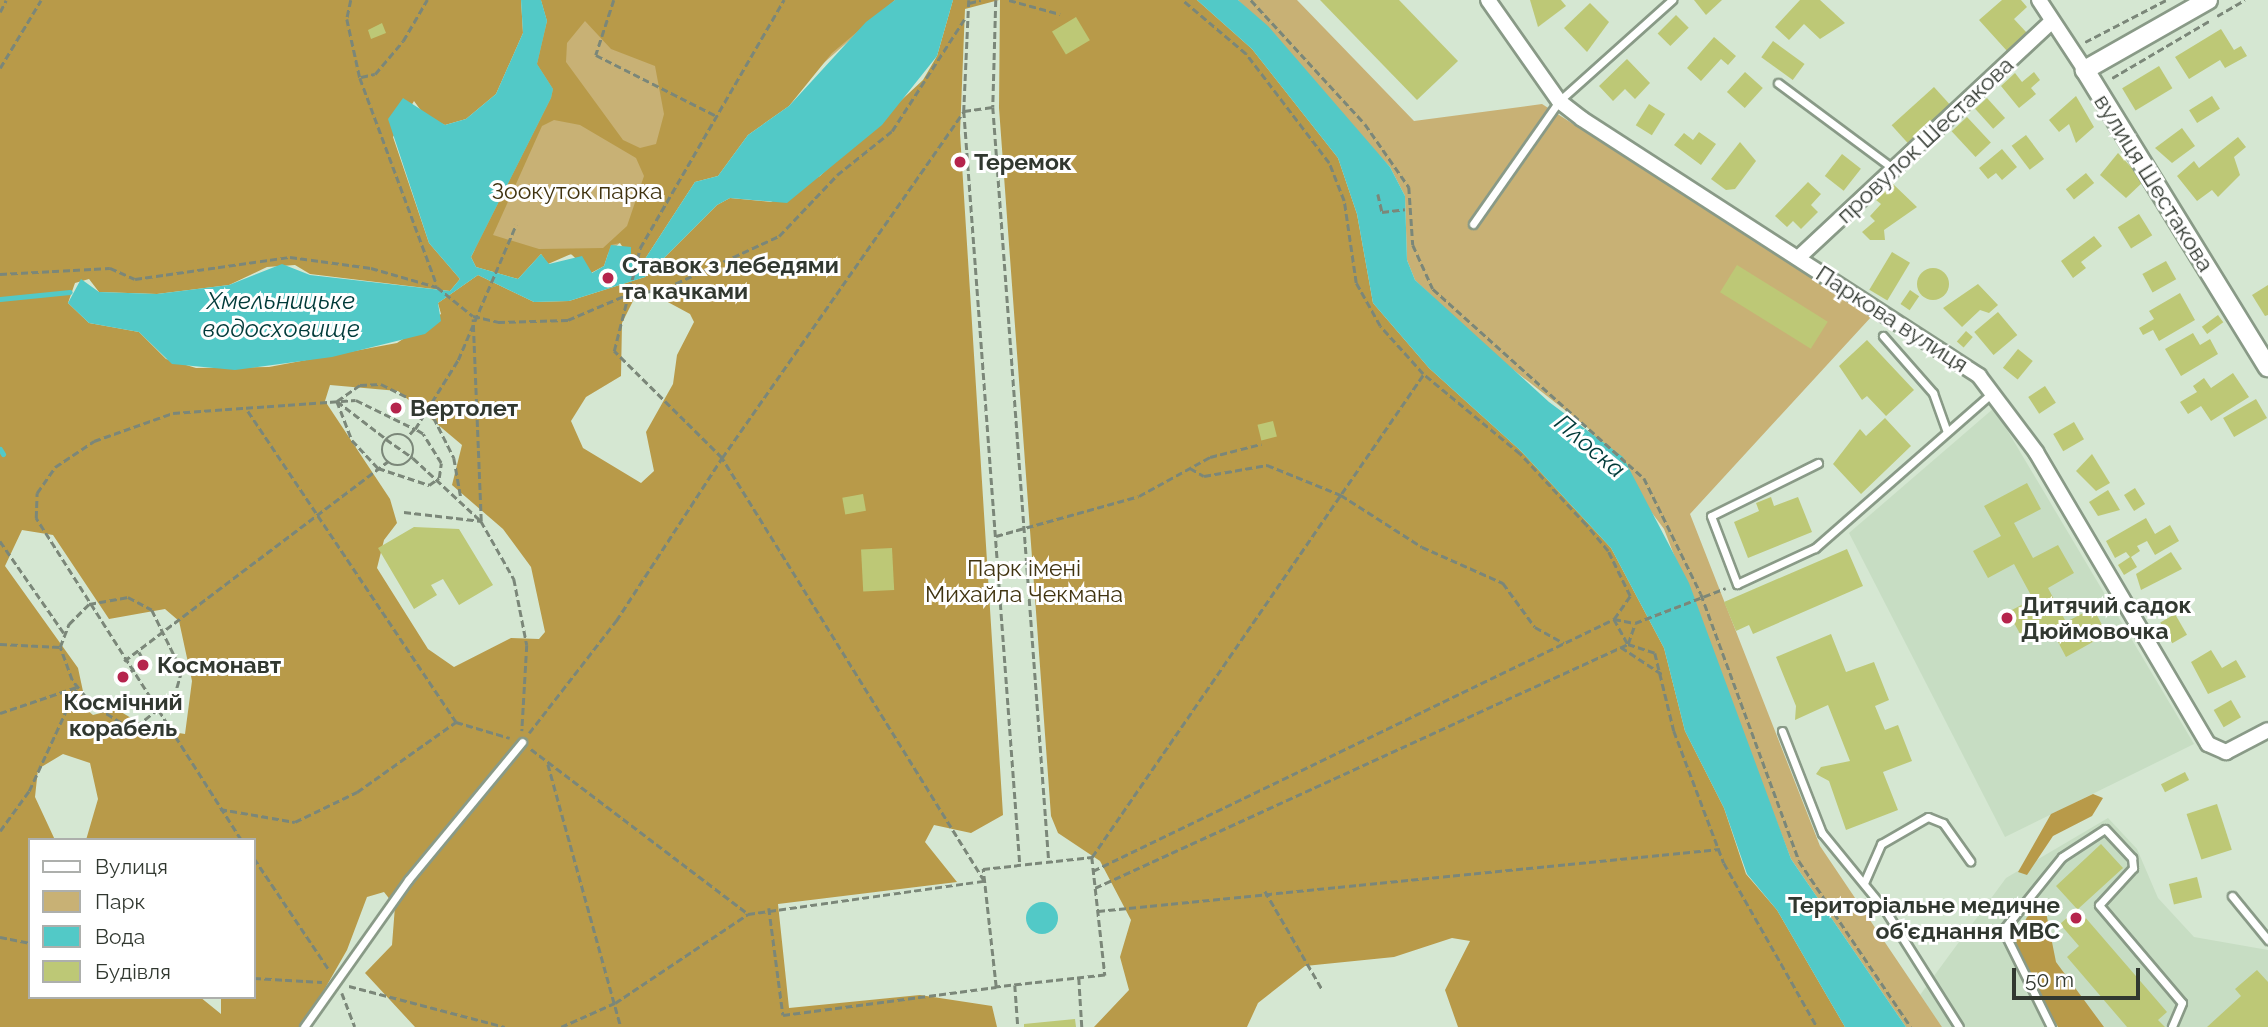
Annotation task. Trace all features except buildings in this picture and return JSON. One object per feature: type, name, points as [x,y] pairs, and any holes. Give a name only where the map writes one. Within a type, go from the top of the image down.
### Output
[{"type":"street","name":"Паркова вулиця","points":[[1488,0],[1559,101],[1947,353],[1992,393],[2036,452],[2208,744],[2226,752],[2268,730]]},
{"type":"street","name":"вулиця Шестакова","points":[[2039,0],[2268,367]]},
{"type":"street","points":[[2085,70],[2208,0]]},
{"type":"street","name":"провулок Шестакова","points":[[1798,258],[2052,21]]},
{"type":"lane","points":[[1473,224],[1559,101],[1672,0]]},
{"type":"lane","points":[[1778,83],[1895,170]]},
{"type":"lane","points":[[1883,336],[1933,393],[1947,432]]},
{"type":"lane","points":[[1818,463],[1711,516],[1737,584],[1815,548],[1992,393]]},
{"type":"lane","points":[[1782,731],[1822,834],[1864,883],[1959,1027]]},
{"type":"lane","points":[[304,1027],[338,983],[408,880],[522,742]]},
{"type":"lane","points":[[1864,883],[1881,844],[1928,817],[1943,823],[1970,861]]},
{"type":"lane","points":[[2051,1027],[2003,930],[2062,857],[2105,830],[2132,858],[2133,868],[2099,905],[2182,1003],[2172,1027]]},
{"type":"lane","points":[[2232,896],[2268,940]]},
{"type":"path","points":[[0,12],[6,0]]},
{"type":"path","points":[[0,68],[41,0]]},
{"type":"path","points":[[351,0],[347,19],[360,78],[438,287]]},
{"type":"path","points":[[360,78],[375,74],[403,41],[427,0]]},
{"type":"path","points":[[614,0],[596,55],[717,116]]},
{"type":"path","points":[[784,0],[640,248],[624,296],[614,351],[722,458],[984,880]]},
{"type":"path","points":[[981,0],[969,1],[964,111],[1020,865]]},
{"type":"path","points":[[996,0],[993,107],[1049,862]]},
{"type":"path","points":[[1009,0],[1060,14]]},
{"type":"path","points":[[1093,871],[1614,619],[1630,597],[1608,551],[1520,454],[1423,374],[1365,304],[1344,201],[1329,163],[1246,54],[1182,0]]},
{"type":"path","points":[[1251,0],[1365,124],[1409,187],[1422,274],[1541,390],[1624,454],[1644,478],[1699,594],[1799,861],[1911,1027]]},
{"type":"path","points":[[2072,49],[2166,0]]},
{"type":"path","points":[[2095,88],[2245,0]]},
{"type":"path","points":[[0,274],[110,268],[135,279],[249,268],[290,257],[371,268],[438,287],[450,291],[473,316],[498,322],[568,320],[624,296],[666,288],[779,236],[837,175],[892,131],[939,67],[965,18]]},
{"type":"path","points":[[522,742],[616,621],[722,458],[964,111],[993,107]]},
{"type":"path","points":[[1378,194],[1382,212],[1405,209]]},
{"type":"path","points":[[386,439],[407,438],[429,408],[458,360],[473,316],[516,225]]},
{"type":"path","points":[[473,316],[481,522]]},
{"type":"path","points":[[769,908],[783,1015],[1105,975],[1092,857],[1423,374]]},
{"type":"path","points":[[337,401],[360,385],[381,384],[429,408],[454,458],[461,498]]},
{"type":"path","points":[[337,401],[439,478],[461,498],[481,522],[514,579],[523,614],[522,742]]},
{"type":"path","points":[[337,401],[352,440],[378,468],[411,484],[429,485],[439,478]]},
{"type":"path","points":[[240,838],[124,661],[36,517],[44,480],[94,441],[173,413],[247,410],[337,401],[383,409],[415,429],[438,456],[439,478]]},
{"type":"path","points":[[247,410],[456,722],[522,742],[748,914]]},
{"type":"path","points":[[407,438],[413,458]]},
{"type":"path","points":[[386,439],[388,461]]},
{"type":"path","points":[[996,536],[1024,532],[1139,496],[1190,468],[1261,444]]},
{"type":"path","points":[[388,461],[396,466],[413,458]]},
{"type":"path","points":[[124,661],[165,634],[316,514],[388,461]]},
{"type":"path","points":[[1190,468],[1204,476],[1267,465],[1340,495],[1422,547],[1503,583],[1535,627],[1564,643]]},
{"type":"path","points":[[404,512],[481,522]]},
{"type":"path","points":[[0,541],[64,633]]},
{"type":"path","points":[[1614,619],[1635,623],[1699,594],[1737,584]]},
{"type":"path","points":[[128,597],[152,610],[182,671],[175,696],[159,715],[140,724],[121,723],[77,687],[60,647],[64,633],[89,604],[128,597]]},
{"type":"path","points":[[1614,619],[1628,644]]},
{"type":"path","points":[[1628,644],[1635,623]]},
{"type":"path","points":[[0,644],[60,647]]},
{"type":"path","points":[[1095,888],[1628,644],[1656,653],[1674,731],[1720,849],[1816,1027]]},
{"type":"path","points":[[1621,647],[1662,674]]},
{"type":"path","points":[[120,678],[145,662],[138,652]]},
{"type":"path","points":[[121,670],[128,682]]},
{"type":"path","points":[[0,713],[77,687]]},
{"type":"path","points":[[0,831],[29,791],[77,687]]},
{"type":"path","points":[[220,809],[295,822],[357,792],[456,722]]},
{"type":"path","points":[[547,763],[621,1027]]},
{"type":"path","points":[[1098,911],[1265,891],[1720,849]]},
{"type":"path","points":[[996,987],[983,869],[1092,857]]},
{"type":"path","points":[[256,861],[338,983],[355,1027]]},
{"type":"path","points":[[561,1027],[615,1003],[748,914],[769,908],[984,880]]},
{"type":"path","points":[[1265,891],[1322,989]]},
{"type":"path","points":[[0,937],[28,943]]},
{"type":"path","points":[[256,978],[338,983],[505,1027]]},
{"type":"path","points":[[1079,978],[1082,1027]]},
{"type":"path","points":[[1015,985],[1018,1027]]},
{"type":"shaded area","points":[[0,0],[521,0],[523,33],[496,94],[466,119],[445,125],[425,116],[414,101],[393,137],[429,243],[460,279],[450,291],[310,274],[295,265],[267,267],[229,285],[157,294],[99,292],[89,279],[75,283],[68,303],[89,323],[139,332],[166,359],[196,368],[269,367],[397,343],[441,314],[438,303],[478,275],[534,302],[569,301],[645,277],[717,205],[730,198],[771,202],[820,176],[923,80],[937,56],[953,0],[999,0],[965,9],[960,133],[1003,815],[971,833],[934,825],[925,842],[957,882],[778,904],[789,1008],[920,995],[992,1006],[997,1027],[415,1027],[365,973],[392,945],[395,906],[384,892],[367,897],[347,950],[303,1027],[0,1027]],"holes":[[[640,287],[690,314],[694,322],[677,355],[673,384],[646,432],[654,471],[641,483],[583,448],[571,421],[586,397],[621,376],[622,323]],[[330,385],[398,391],[462,445],[452,485],[503,529],[531,567],[545,632],[539,639],[511,638],[454,667],[428,649],[377,568],[384,540],[397,523],[390,499],[325,401]],[[22,530],[53,535],[109,619],[165,609],[179,621],[192,681],[185,734],[148,728],[116,709],[93,715],[87,710],[78,668],[5,566]]]},
{"type":"shaded area","points":[[541,0],[895,0],[832,53],[789,106],[748,135],[718,176],[695,182],[645,259],[631,260],[620,243],[611,245],[604,266],[591,273],[571,254],[548,264],[541,254],[518,279],[476,267],[471,257],[551,98],[553,89],[537,64],[547,21]],"holes":[[[585,21],[611,49],[655,66],[664,114],[656,144],[640,148],[623,140],[566,62],[567,43]],[[554,120],[580,125],[636,158],[644,176],[627,226],[603,248],[539,249],[493,235],[542,126]]]},
{"type":"shaded area","points":[[1000,0],[1197,0],[1252,49],[1338,158],[1357,214],[1373,303],[1429,368],[1521,451],[1611,548],[1664,648],[1685,731],[1724,808],[1746,874],[1777,910],[1845,1027],[1458,1027],[1445,990],[1470,941],[1452,938],[1394,957],[1305,966],[1258,1003],[1247,1027],[1094,1027],[1129,990],[1120,957],[1131,920],[1100,861],[1058,833],[1051,816],[999,108]]},
{"type":"shaded area","name":"Дитячий садок Дюймовочка","points":[[1994,408],[2194,744],[2005,837],[1849,533]]},
{"type":"shaded area","points":[[2093,794],[2103,798],[2092,816],[2053,836],[2027,875],[2018,872],[2051,814]]},
{"type":"shaded area","name":"Територіальне медичне об'єднання МВС","points":[[2108,818],[2137,849],[2158,898],[2194,937],[2268,950],[2268,1027],[1942,1027],[1920,995],[2006,878]]},
{"type":"shaded area","points":[[2045,907],[2056,962],[2104,1027],[2058,1027],[2012,947],[2027,917]]},
{"type":"green space","name":"Зоокуток парка","points":[[541,0],[895,0],[605,256],[473,250],[547,21]]},
{"type":"green space","points":[[1238,0],[1297,0],[1414,121],[1542,104],[1872,316],[1690,514],[1820,846],[1942,1027],[1906,1027],[1791,859],[1664,529],[1589,429],[1492,353],[1415,280],[1407,260],[1405,196],[1390,167]]},
{"type":"water","name":"Хмельницьке водосховище","points":[[521,0],[541,0],[547,21],[537,64],[553,89],[551,98],[471,257],[476,267],[518,279],[541,254],[549,264],[582,256],[592,273],[604,266],[611,245],[631,247],[631,260],[645,259],[695,182],[718,176],[748,135],[789,106],[866,22],[895,0],[953,0],[937,56],[882,125],[787,203],[730,198],[717,205],[645,277],[569,301],[534,302],[478,275],[438,303],[441,321],[425,334],[332,357],[235,370],[172,364],[139,332],[89,323],[68,303],[81,279],[99,292],[157,294],[229,285],[282,264],[310,275],[450,291],[460,279],[429,243],[388,119],[403,98],[445,125],[466,119],[496,94],[523,33]]},
{"type":"water","name":"Плоска","points":[[1197,0],[1238,0],[1268,26],[1390,167],[1405,196],[1407,260],[1415,280],[1549,402],[1623,457],[1689,583],[1791,859],[1906,1027],[1845,1027],[1777,910],[1747,874],[1724,808],[1685,731],[1664,648],[1611,548],[1521,451],[1429,368],[1373,303],[1357,214],[1338,158],[1252,49]]},
{"type":"water","points":[[1042,902],[1053,907],[1058,918],[1053,929],[1042,934],[1031,929],[1026,918],[1031,907]]},
{"type":"waterway","points":[[0,299],[70,292]]},
{"type":"waterway","points":[[0,449],[3,454]]},
{"type":"place","name":"Теремок","points":[[960,162]]},
{"type":"place","name":"Ставок з лебедями та качками","points":[[608,278]]},
{"type":"place","name":"Вертолет","points":[[396,408]]},
{"type":"place","name":"Дитячий садок Дюймовочка","points":[[2007,618]]},
{"type":"place","name":"Космонавт","points":[[143,665]]},
{"type":"place","name":"Космічний корабель","points":[[123,677]]},
{"type":"place","name":"Територіальне медичне об'єднання МВС","points":[[2076,918]]},
{"type":"park label","name":"Парк імені Михайла Чекмана","points":[[1024,581]]}]
